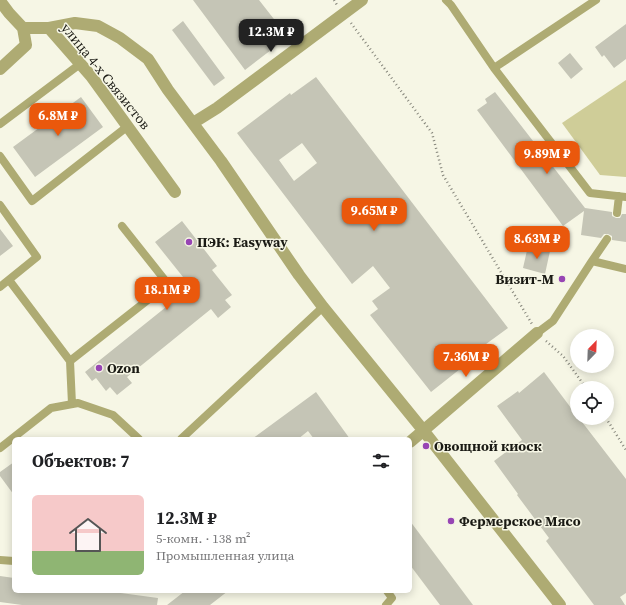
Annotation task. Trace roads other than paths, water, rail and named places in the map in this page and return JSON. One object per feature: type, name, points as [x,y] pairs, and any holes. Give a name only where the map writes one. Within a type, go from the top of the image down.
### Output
[{"type":"street","points":[[193,123],[217,108],[362,0]]},
{"type":"street","points":[[0,1],[23,28],[26,45],[0,69]]},
{"type":"street","points":[[49,28],[75,23],[98,26],[120,38],[148,59],[168,90],[221,161],[299,275],[323,307],[424,430],[560,605]]},
{"type":"street","name":"улица 4-х Связистов","points":[[23,28],[49,28],[80,64],[128,126],[175,192]]},
{"type":"street","points":[[412,440],[537,333]]},
{"type":"lane","points":[[446,0],[451,5],[494,68],[590,193],[623,197],[617,213]]},
{"type":"lane","points":[[494,68],[596,0]]},
{"type":"lane","points":[[0,124],[80,64]]},
{"type":"lane","points":[[0,156],[32,201],[128,126]]},
{"type":"lane","points":[[0,205],[37,258],[0,287]]},
{"type":"lane","points":[[70,361],[168,284],[122,226]]},
{"type":"lane","points":[[537,333],[553,321],[607,239]]},
{"type":"lane","points":[[592,261],[626,269]]},
{"type":"lane","points":[[9,280],[70,361],[72,404]]},
{"type":"lane","points":[[183,437],[323,307]]},
{"type":"lane","points":[[14,437],[51,408],[78,403],[113,415],[137,437]]},
{"type":"lane","points":[[1,447],[12,438]]},
{"type":"lane","points":[[0,560],[12,562]]},
{"type":"lane","points":[[386,605],[392,598],[388,593]]},
{"type":"place","name":"ПЭК: Easyway","points":[[189,242]]},
{"type":"place","name":"Визит-М","points":[[562,279]]},
{"type":"place","name":"Ozon","points":[[99,368]]},
{"type":"place","name":"Овощной киоск","points":[[426,446]]},
{"type":"place","name":"Фермерское Мясо","points":[[451,521]]}]
